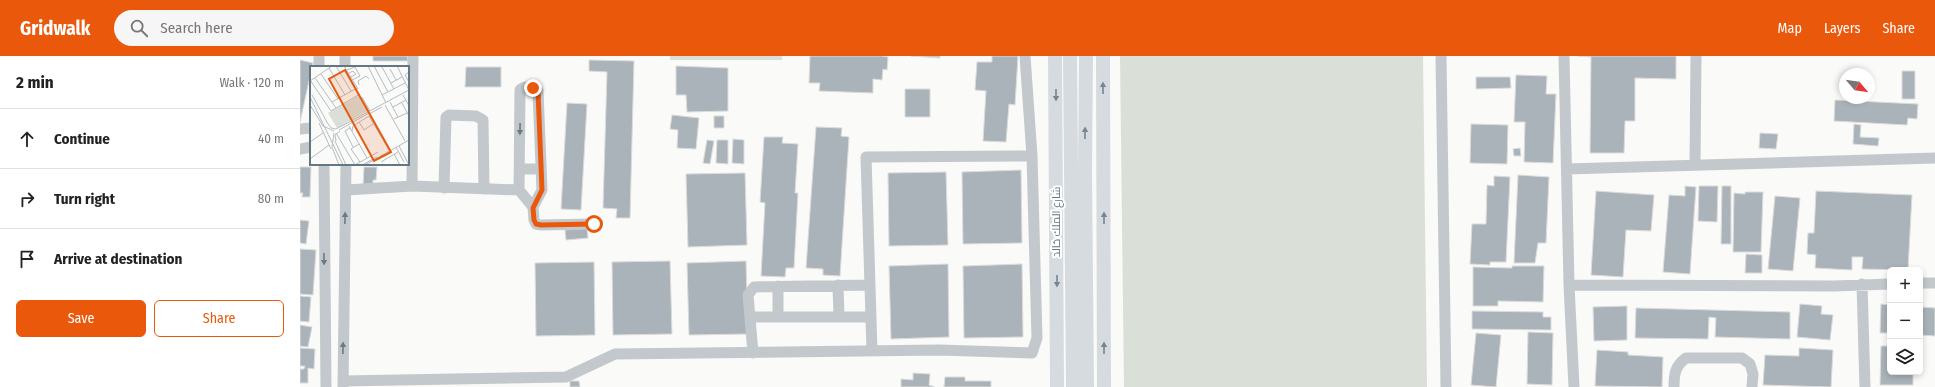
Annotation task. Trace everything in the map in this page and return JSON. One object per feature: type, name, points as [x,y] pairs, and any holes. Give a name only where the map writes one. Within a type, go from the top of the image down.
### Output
[{"type":"main road","name":"شارع الملك خالد","points":[[1055,56],[1058,387]]},
{"type":"main road","points":[[1070,56],[1078,171],[1087,387]]},
{"type":"main road","points":[[1073,387],[1078,171],[1086,56]]},
{"type":"main road","points":[[1103,56],[1104,387]]},
{"type":"street","points":[[412,186],[414,56]]},
{"type":"street","points":[[346,165],[343,384],[566,377],[615,354],[939,350],[1032,353],[1037,338],[1032,156],[1026,56]]},
{"type":"street","points":[[1441,56],[1446,387]]},
{"type":"street","points":[[1564,56],[1569,285],[1574,387]]},
{"type":"street","points":[[1695,165],[1696,56]]},
{"type":"street","points":[[533,208],[519,190],[520,90],[524,87],[533,88],[538,91],[542,190],[533,208],[534,220],[536,224],[594,224]]},
{"type":"street","points":[[444,188],[445,120],[449,115],[480,117],[483,120],[484,189]]},
{"type":"street","points":[[300,129],[310,128]]},
{"type":"street","points":[[300,149],[310,146]]},
{"type":"street","points":[[872,351],[866,157],[1032,156]]},
{"type":"street","points":[[1567,169],[1935,158]]},
{"type":"street","points":[[324,165],[326,387]]},
{"type":"street","points":[[519,169],[541,169]]},
{"type":"street","points":[[346,190],[412,186],[519,190]]},
{"type":"street","points":[[1923,283],[1935,283]]},
{"type":"street","points":[[753,353],[748,295],[751,289],[758,287],[778,286],[870,284]]},
{"type":"street","points":[[1862,284],[1865,387]]},
{"type":"street","points":[[1569,285],[1834,286],[1887,284]]},
{"type":"street","points":[[838,285],[839,317]]},
{"type":"street","points":[[778,286],[778,317]]},
{"type":"street","points":[[750,317],[871,317]]},
{"type":"street","points":[[1674,387],[1674,373],[1678,363],[1686,358],[1742,358],[1750,364],[1753,374],[1752,387]]},
{"type":"shaded area","points":[[670,56],[782,56],[782,60],[670,60]]},
{"type":"shaded area","points":[[1120,56],[1423,56],[1427,387],[1124,387]]},
{"type":"building","points":[[373,56],[407,56],[408,61],[373,61]]},
{"type":"building","points":[[810,56],[888,57],[887,70],[883,69],[882,80],[873,79],[873,93],[819,91],[820,83],[809,83]]},
{"type":"building","points":[[911,56],[940,56],[940,58]]},
{"type":"building","points":[[992,56],[1018,56],[1015,105],[1009,104],[1006,142],[983,141],[986,91],[975,90],[977,62],[992,62]]},
{"type":"building","points":[[1578,56],[1676,56],[1676,79],[1635,78],[1635,121],[1625,121],[1624,153],[1590,153],[1591,57]]},
{"type":"building","points":[[300,60],[313,63],[312,66],[310,66],[310,77],[300,122]]},
{"type":"building","points":[[589,60],[634,61],[630,218],[616,218],[617,209],[603,208],[607,72],[589,71]]},
{"type":"building","points":[[676,66],[728,68],[728,111],[687,112],[686,95],[676,95]]},
{"type":"building","points":[[466,67],[501,67],[501,87],[465,87]]},
{"type":"building","points":[[1902,71],[1915,71],[1915,99],[1902,99]]},
{"type":"building","points":[[1516,75],[1547,76],[1546,94],[1556,94],[1553,163],[1524,162],[1525,122],[1514,122]]},
{"type":"building","points":[[1476,77],[1510,77],[1511,88],[1476,89]]},
{"type":"building","points":[[905,89],[930,89],[930,117],[905,117]]},
{"type":"building","points":[[1835,100],[1839,100],[1839,104],[1875,104],[1875,102],[1918,104],[1917,119],[1908,118],[1907,125],[1834,121]]},
{"type":"building","points":[[567,103],[587,104],[581,210],[561,209]]},
{"type":"building","points":[[672,115],[699,118],[696,149],[677,148],[678,130],[670,129]]},
{"type":"building","points":[[714,116],[724,116],[724,128],[714,128]]},
{"type":"building","points":[[1471,124],[1508,125],[1507,164],[1470,163]]},
{"type":"building","points":[[1854,124],[1861,125],[1860,137],[1879,138],[1878,146],[1853,144]]},
{"type":"building","points":[[816,127],[842,128],[841,136],[849,137],[840,276],[823,275],[823,269],[806,268]]},
{"type":"building","points":[[1760,133],[1778,134],[1776,149],[1759,148]]},
{"type":"building","points":[[764,137],[783,137],[782,143],[798,144],[795,193],[798,193],[794,268],[786,268],[785,277],[761,276],[765,203],[760,202]]},
{"type":"building","points":[[733,139],[744,140],[744,164],[732,163]]},
{"type":"building","points":[[707,140],[714,141],[710,164],[703,163]]},
{"type":"building","points":[[717,140],[728,140],[728,164],[716,163]]},
{"type":"building","points":[[1520,148],[1521,156],[1514,156],[1513,149]]},
{"type":"building","points":[[300,167],[311,167],[310,197],[302,197],[303,193],[300,193]]},
{"type":"building","points":[[364,167],[377,167],[376,180],[373,180],[373,185],[363,186]]},
{"type":"building","points":[[1021,170],[1022,243],[963,244],[962,172]]},
{"type":"building","points":[[946,172],[948,245],[889,246],[888,173]]},
{"type":"building","points":[[745,173],[747,245],[688,247],[686,174]]},
{"type":"building","points":[[1518,175],[1549,177],[1546,243],[1538,243],[1535,263],[1514,263]]},
{"type":"building","points":[[1494,176],[1510,177],[1506,262],[1490,262],[1490,265],[1470,264],[1472,224],[1486,224],[1487,185],[1494,186]]},
{"type":"building","points":[[1685,186],[1696,187],[1690,274],[1663,272],[1669,195],[1685,196]]},
{"type":"building","points":[[1699,186],[1718,186],[1717,222],[1698,221]]},
{"type":"building","points":[[1722,186],[1731,186],[1731,244],[1721,244]]},
{"type":"building","points":[[1596,191],[1654,195],[1651,231],[1626,230],[1623,277],[1591,275]]},
{"type":"building","points":[[1816,191],[1912,195],[1908,267],[1887,267],[1887,270],[1862,269],[1863,257],[1852,257],[1852,270],[1815,268],[1816,255],[1807,254],[1808,233],[1814,233]]},
{"type":"building","points":[[1745,192],[1763,192],[1761,252],[1733,252],[1734,193],[1745,194]]},
{"type":"building","points":[[1775,196],[1800,198],[1793,271],[1768,269]]},
{"type":"building","points":[[300,220],[309,221],[306,244],[300,243]]},
{"type":"building","points":[[587,228],[588,238],[566,240],[565,230]]},
{"type":"building","points":[[300,249],[316,250],[313,295],[300,294]]},
{"type":"building","points":[[1746,254],[1762,255],[1762,273],[1745,273]]},
{"type":"building","points":[[670,261],[672,334],[613,335],[612,262]]},
{"type":"building","points":[[746,261],[748,334],[689,335],[687,263]]},
{"type":"building","points":[[594,262],[595,335],[536,336],[535,263]]},
{"type":"building","points":[[948,264],[949,337],[891,339],[889,266]]},
{"type":"building","points":[[1022,264],[1023,337],[964,338],[963,266]]},
{"type":"building","points":[[1512,266],[1544,266],[1543,302],[1498,301],[1498,306],[1473,306],[1473,267],[1512,268]]},
{"type":"building","points":[[300,296],[311,297],[309,322],[300,321]]},
{"type":"building","points":[[1800,304],[1822,306],[1821,314],[1833,315],[1830,340],[1797,337]]},
{"type":"building","points":[[1881,304],[1887,305],[1887,333],[1880,333]]},
{"type":"building","points":[[1627,306],[1627,340],[1594,341],[1593,307]]},
{"type":"building","points":[[1923,307],[1935,308],[1935,336],[1923,335]]},
{"type":"building","points":[[1636,308],[1790,312],[1790,339],[1715,337],[1716,318],[1709,317],[1708,339],[1635,338]]},
{"type":"building","points":[[1472,311],[1543,312],[1543,317],[1551,317],[1551,330],[1472,329]]},
{"type":"building","points":[[300,325],[312,327],[308,347],[300,346]]},
{"type":"building","points":[[1528,332],[1553,333],[1552,385],[1527,384]]},
{"type":"building","points":[[1476,333],[1501,335],[1496,387],[1471,385]]},
{"type":"building","points":[[1881,346],[1887,346],[1887,375],[1913,375],[1913,385],[1880,385]]},
{"type":"building","points":[[300,348],[315,349],[314,369],[308,368],[308,383],[300,383],[300,369],[304,369],[305,366],[300,366]]},
{"type":"building","points":[[1799,348],[1833,350],[1831,387],[1763,385],[1765,355],[1799,356]]},
{"type":"building","points":[[1597,350],[1628,352],[1628,355],[1663,357],[1662,387],[1595,386]]},
{"type":"building","points":[[913,373],[930,374],[929,385],[935,387],[901,387],[901,379],[913,380]]},
{"type":"building","points":[[945,377],[965,377],[965,381],[991,381],[991,387],[944,387]]},
{"type":"building","points":[[570,381],[579,381],[580,387],[570,387]]},
{"type":"route","points":[[533,88],[538,91],[542,190],[533,208],[534,220],[536,224],[541,225],[594,224]]}]
